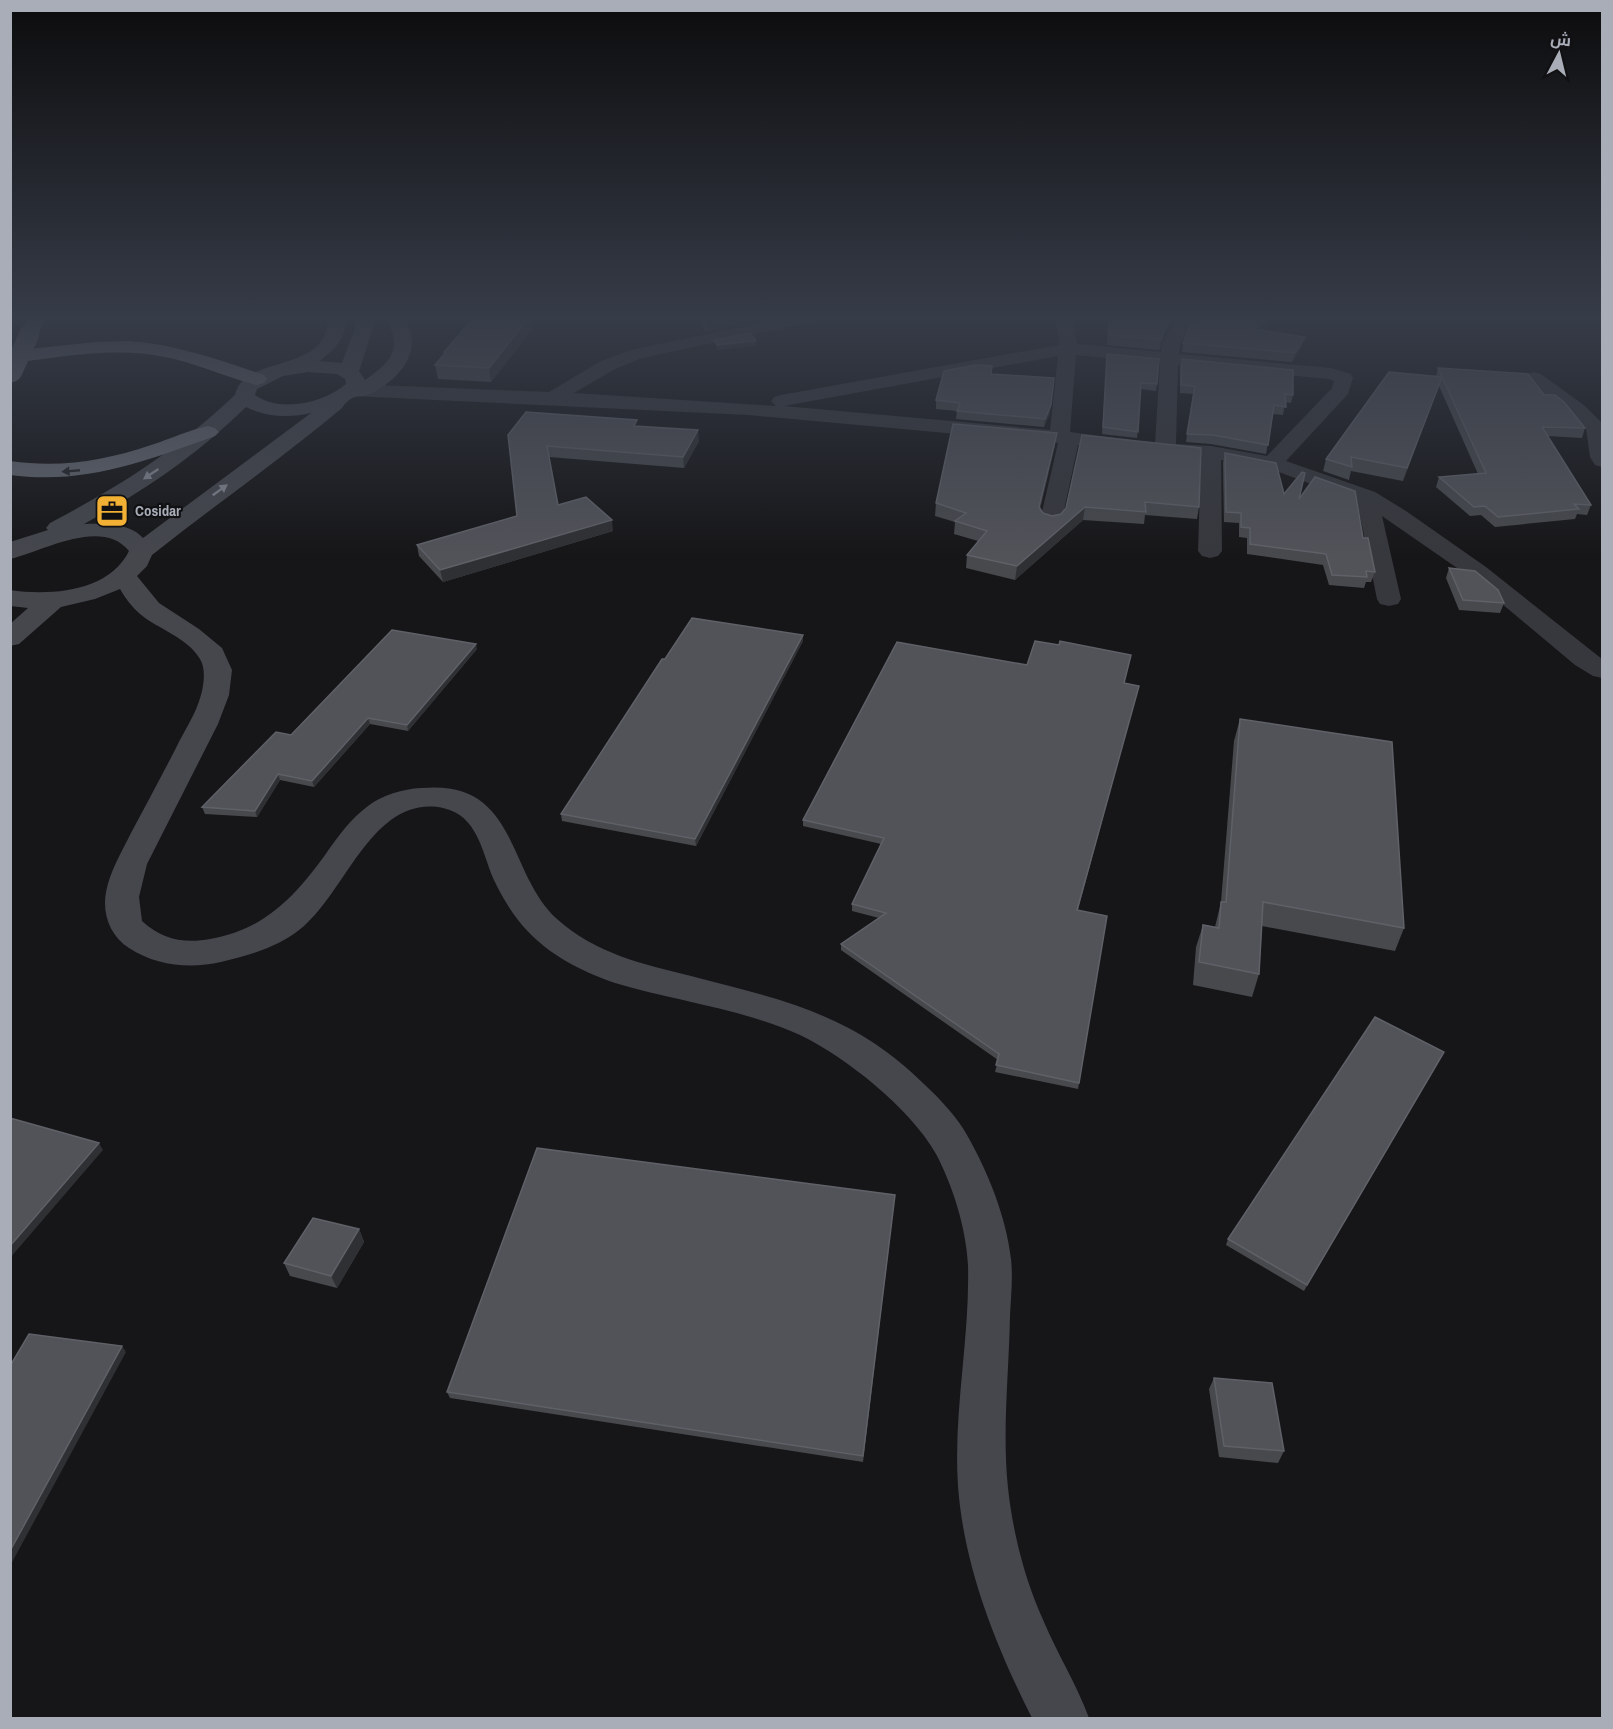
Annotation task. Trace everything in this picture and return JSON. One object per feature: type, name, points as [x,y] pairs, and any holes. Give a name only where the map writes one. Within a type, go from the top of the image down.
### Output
[{"type":"highway","points":[[10,468],[56,472],[101,467],[128,461],[208,432]]},
{"type":"main road","points":[[10,552],[33,542],[141,481],[190,447],[243,396]]},
{"type":"main road","points":[[253,396],[256,405],[291,410],[318,406],[336,396]]},
{"type":"main road","points":[[10,598],[52,600],[83,594],[124,576],[134,566],[141,551],[210,497],[291,440],[342,396]]},
{"type":"main road","points":[[33,542],[65,533],[104,531],[132,539],[141,551]]},
{"type":"main road","points":[[124,576],[135,593],[150,609],[190,635],[212,654],[218,670],[215,695],[203,724],[131,864],[124,884],[122,906],[127,927],[147,943],[168,952],[195,954],[255,940],[280,928],[298,913],[314,896],[348,847],[385,809],[418,797],[456,801],[475,811],[485,822],[494,836],[512,884],[528,910],[551,934],[580,955],[642,977],[751,1005],[811,1024],[859,1052],[907,1089],[950,1141],[975,1196],[989,1258],[987,1358],[981,1436],[985,1510],[1004,1592],[1035,1667],[1061,1719]]},
{"type":"main road","points":[[83,594],[150,609]]},
{"type":"main road","points":[[10,638],[52,600]]},
{"type":"street","points":[[511,396],[748,409],[1064,438],[1165,450],[1211,452],[1272,463],[1367,497],[1478,572],[1584,659],[1602,670]]},
{"type":"street","points":[[553,398],[557,396]]},
{"type":"street","points":[[748,409],[812,396]]},
{"type":"street","points":[[1051,520],[1064,438],[1065,396]]},
{"type":"street","points":[[1165,450],[1167,396]]},
{"type":"street","points":[[1272,463],[1336,396]]},
{"type":"street","points":[[1557,396],[1592,422],[1599,435],[1598,450],[1602,461]]},
{"type":"street","points":[[1210,551],[1211,452]]},
{"type":"street","points":[[1367,497],[1389,599]]},
{"type":"building","points":[[937,396],[1052,396],[1045,419],[957,411],[960,403],[936,400]]},
{"type":"building","points":[[1105,396],[1140,396],[1138,432],[1103,427]]},
{"type":"building","points":[[1193,396],[1285,396],[1286,407],[1274,405],[1268,445],[1213,435],[1187,434]]},
{"type":"building","points":[[1372,396],[1435,396],[1407,468],[1351,457],[1352,467],[1326,459]]},
{"type":"building","points":[[1451,396],[1556,396],[1564,402],[1585,428],[1542,427],[1591,505],[1574,504],[1579,509],[1498,517],[1485,506],[1474,507],[1439,477],[1486,473]]},
{"type":"building","points":[[526,412],[637,420],[634,426],[698,430],[683,457],[547,446],[558,505],[586,497],[612,520],[440,570],[417,545],[517,516],[508,435]]},
{"type":"building","points":[[953,424],[1057,433],[1039,507],[1043,513],[1052,516],[1061,514],[1066,508],[1082,435],[1201,448],[1199,507],[1145,502],[1146,512],[1085,507],[1017,566],[967,555],[987,531],[955,521],[966,513],[936,503]]},
{"type":"building","points":[[1225,453],[1276,463],[1284,494],[1302,472],[1305,473],[1299,499],[1315,477],[1355,491],[1363,538],[1368,538],[1375,572],[1366,571],[1367,577],[1332,575],[1326,554],[1250,544],[1250,528],[1241,527],[1241,513],[1226,512]]},
{"type":"building","points":[[1449,568],[1475,571],[1498,590],[1504,603],[1463,600]]},
{"type":"building","points":[[692,618],[803,635],[695,839],[561,814],[662,659],[665,659]]},
{"type":"building","points":[[392,630],[476,644],[407,725],[368,718],[312,781],[278,774],[255,811],[202,807],[276,732],[291,735]]},
{"type":"building","points":[[1035,641],[1059,645],[1060,641],[1131,655],[1124,683],[1139,686],[1077,910],[1107,916],[1079,1083],[996,1065],[999,1054],[841,944],[886,913],[852,904],[884,838],[803,820],[897,642],[1027,665]]},
{"type":"building","points":[[1240,719],[1392,742],[1404,928],[1263,902],[1259,974],[1199,962],[1203,925],[1219,928],[1221,902],[1226,902]]},
{"type":"building","points":[[1375,1017],[1444,1052],[1307,1285],[1228,1239]]},
{"type":"building","points":[[10,1118],[99,1143],[10,1246]]},
{"type":"building","points":[[537,1148],[895,1195],[863,1456],[447,1392]]},
{"type":"building","points":[[313,1218],[359,1229],[331,1276],[284,1263]]},
{"type":"building","points":[[29,1334],[122,1346],[10,1551],[10,1366]]},
{"type":"building","points":[[1214,1378],[1272,1383],[1284,1451],[1224,1446]]},
{"type":"place","name":"Cosidar","points":[[112,511]]}]
